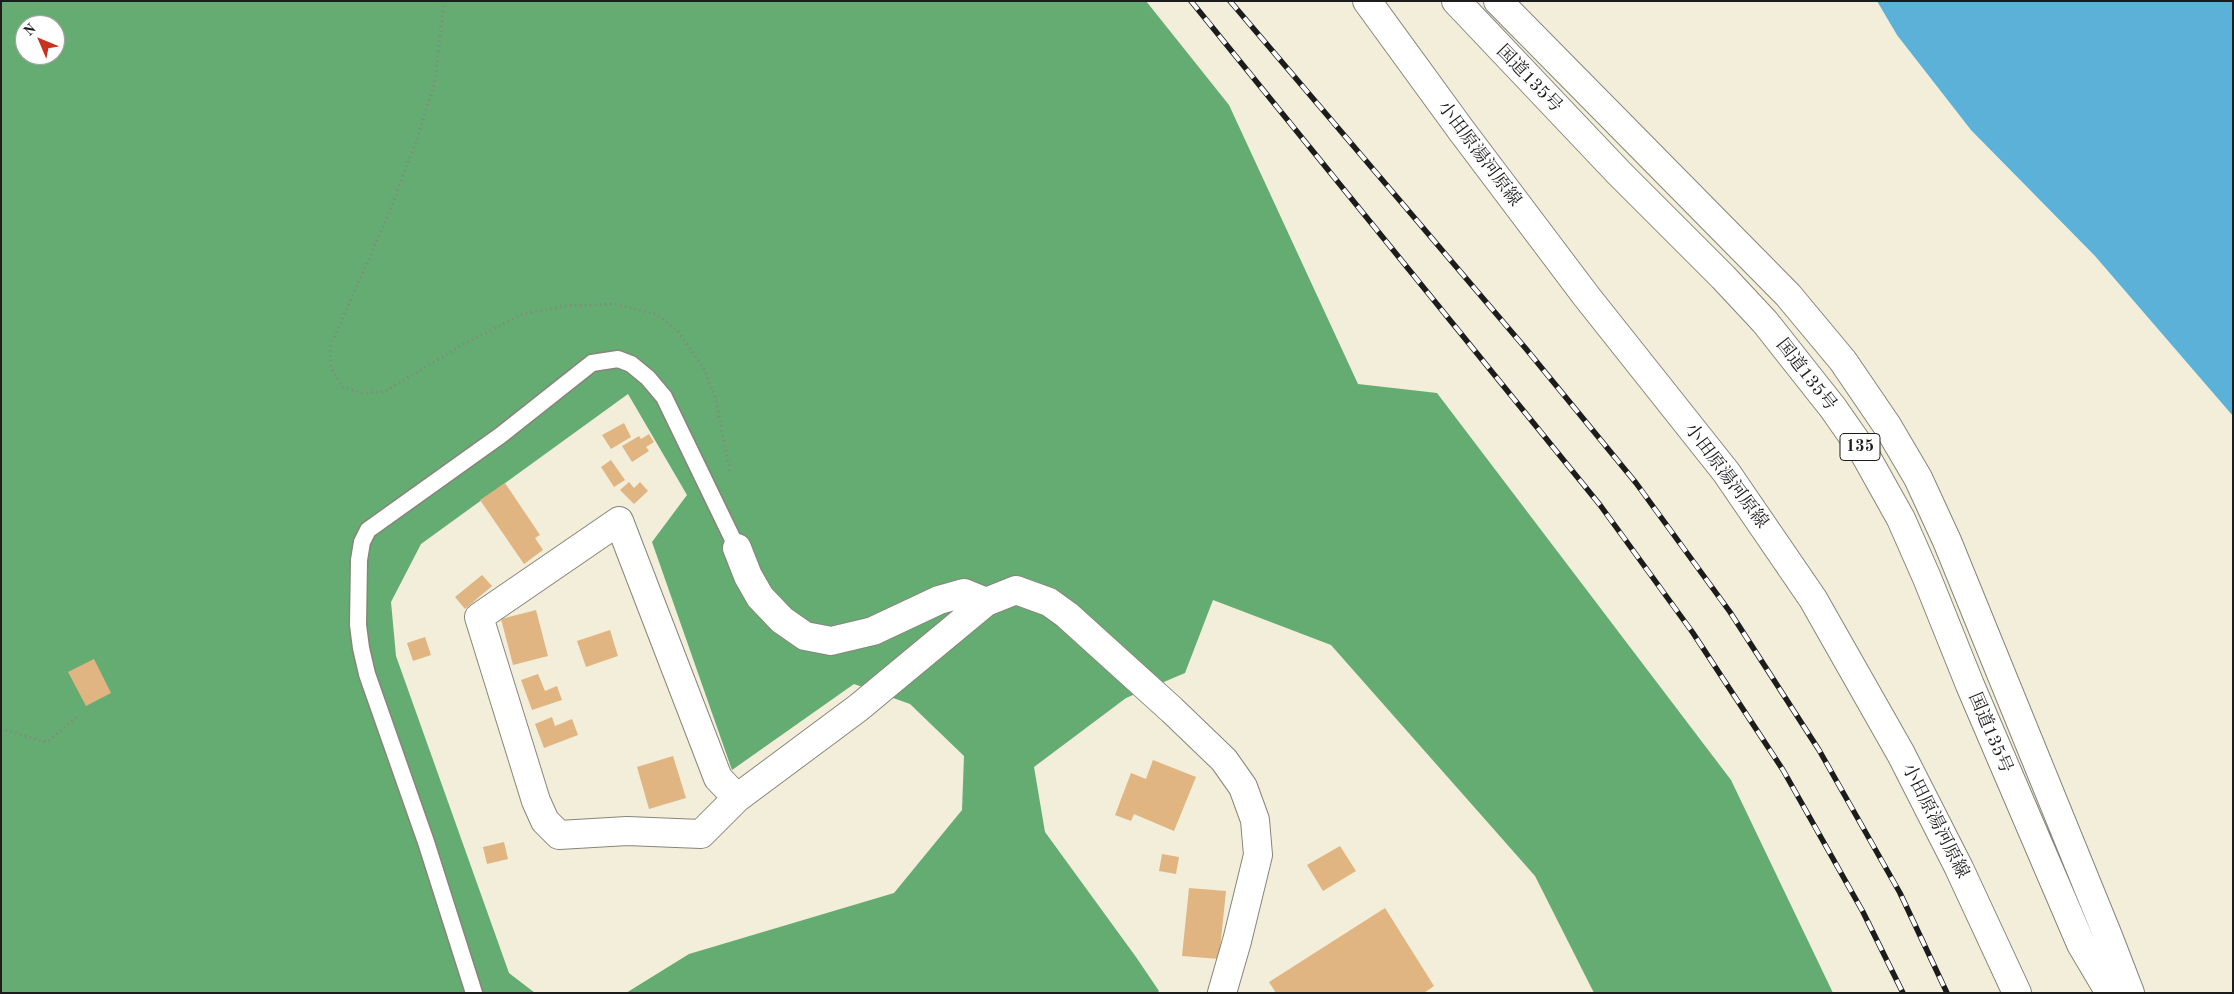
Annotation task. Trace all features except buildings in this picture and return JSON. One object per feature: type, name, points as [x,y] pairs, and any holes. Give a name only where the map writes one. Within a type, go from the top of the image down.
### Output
[{"type":"main road","name":"小田原湯河原線","points":[[1367,1],[1581,289],[1726,472],[1813,599],[1901,754],[1959,868],[2017,993]]},
{"type":"main road","name":"国道135号","points":[[1456,1],[1605,159],[1723,277],[1759,316],[1833,408],[1863,451],[1901,519],[2081,944],[2110,993]]},
{"type":"main road","name":"国道135号","points":[[1498,1],[1788,295],[1843,361],[1888,427],[1918,478],[1947,541],[2130,993]]},
{"type":"main road","points":[[737,798],[718,778],[619,521],[478,617],[536,801],[545,822],[559,835],[627,831],[702,834],[737,798],[858,708],[986,602],[1016,590],[1049,602],[1172,710],[1218,754],[1243,788],[1255,820],[1258,855],[1222,993]]},
{"type":"main road","points":[[737,548],[748,576],[760,597],[782,620],[806,636],[831,641],[874,632],[939,600],[964,593],[986,602]]},
{"type":"lane","points":[[474,993],[426,842],[367,674],[361,648],[358,625],[359,560],[362,542],[368,530],[501,435],[592,363],[618,359],[631,364],[648,378],[664,397],[737,548]]},
{"type":"path","points":[[444,1],[439,59],[435,81],[417,139],[382,229],[330,348],[331,367],[342,387],[362,393],[384,392],[464,344],[523,314],[564,306],[615,304],[655,314],[678,331],[704,370],[715,396],[732,480]]},
{"type":"path","points":[[1,729],[47,742],[77,717]]},
{"type":"green space","points":[[1,1],[1146,1],[1229,105],[1358,384],[1437,393],[1731,780],[1833,993],[1594,993],[1535,876],[1331,645],[1213,600],[1185,673],[1126,698],[1034,767],[1045,832],[1136,957],[1159,991],[1157,993],[626,993],[689,954],[894,893],[962,810],[964,756],[910,704],[854,684],[732,770],[652,542],[687,495],[628,394],[421,544],[391,602],[396,656],[509,973],[535,993],[1,993]]},
{"type":"water","points":[[1877,1],[2233,1],[2233,416],[2095,256],[1971,130],[1897,35]]},
{"type":"railway","points":[[1191,1],[1600,505],[1693,633],[1783,770],[1863,912],[1903,993]]},
{"type":"railway","points":[[1230,1],[1527,350],[1636,483],[1730,612],[1819,750],[1900,893],[1947,993]]}]
